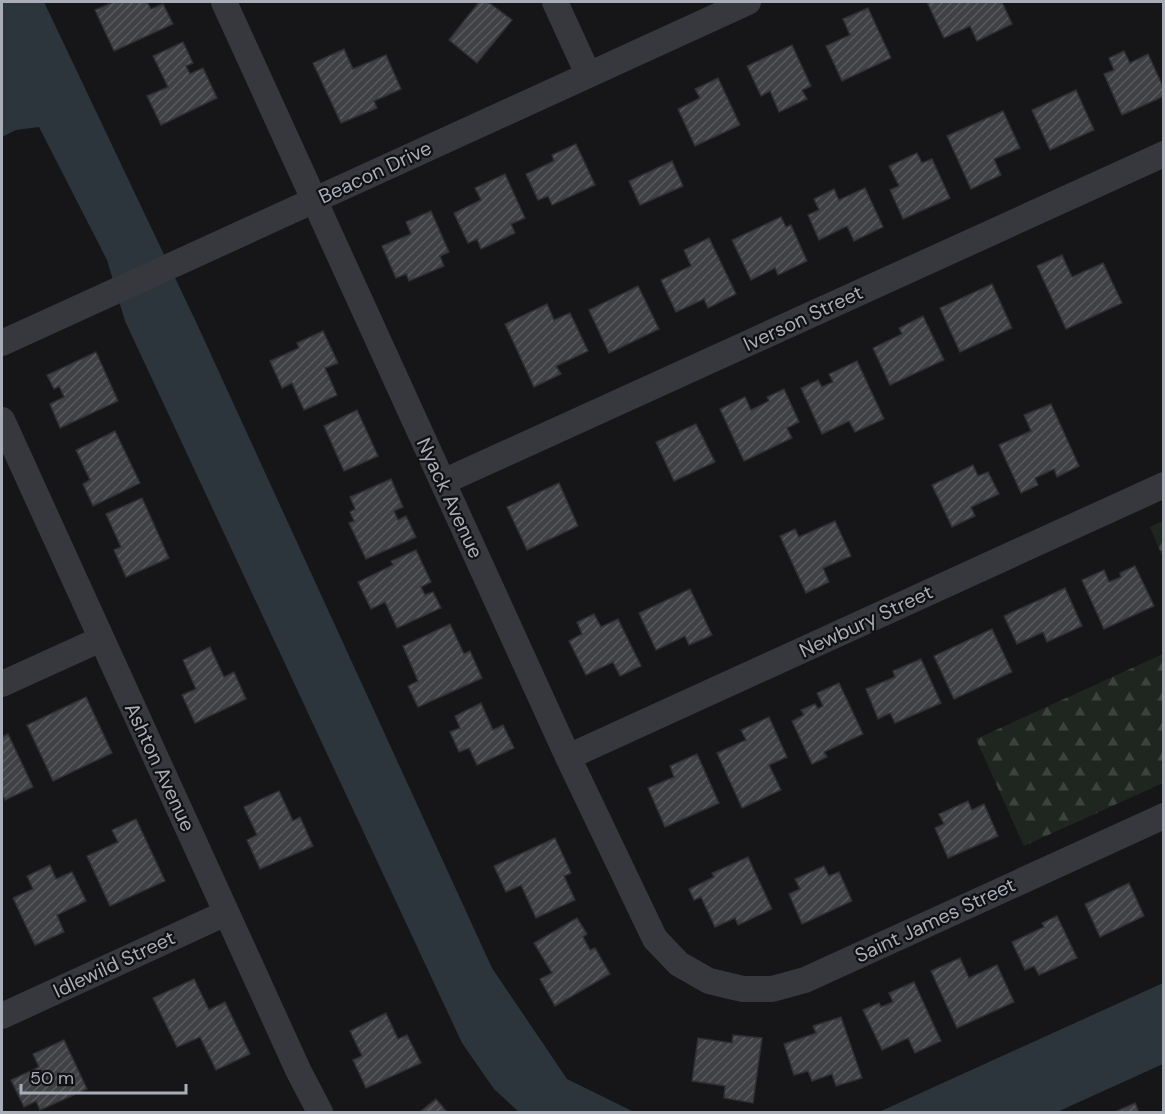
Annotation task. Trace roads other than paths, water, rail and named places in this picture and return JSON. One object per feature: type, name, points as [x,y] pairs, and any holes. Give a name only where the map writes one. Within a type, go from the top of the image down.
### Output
[{"type":"street","name":"Nyack Avenue","points":[[224,2],[568,757],[655,939],[679,964],[701,976]]},
{"type":"street","points":[[555,2],[588,75]]},
{"type":"street","name":"Beacon Drive","points":[[2,343],[748,2]]},
{"type":"street","name":"Iverson Street","points":[[443,483],[1164,154]]},
{"type":"street","name":"Ashton Avenue","points":[[2,420],[226,913],[320,1113]]},
{"type":"street","name":"Newbury Street","points":[[568,757],[1164,485]]},
{"type":"street","points":[[2,684],[101,639]]},
{"type":"street","name":"Saint James Street","points":[[701,976],[710,981],[744,989],[772,989],[805,980],[1164,816]]},
{"type":"street","name":"Idlewild Street","points":[[2,1016],[226,913]]}]
